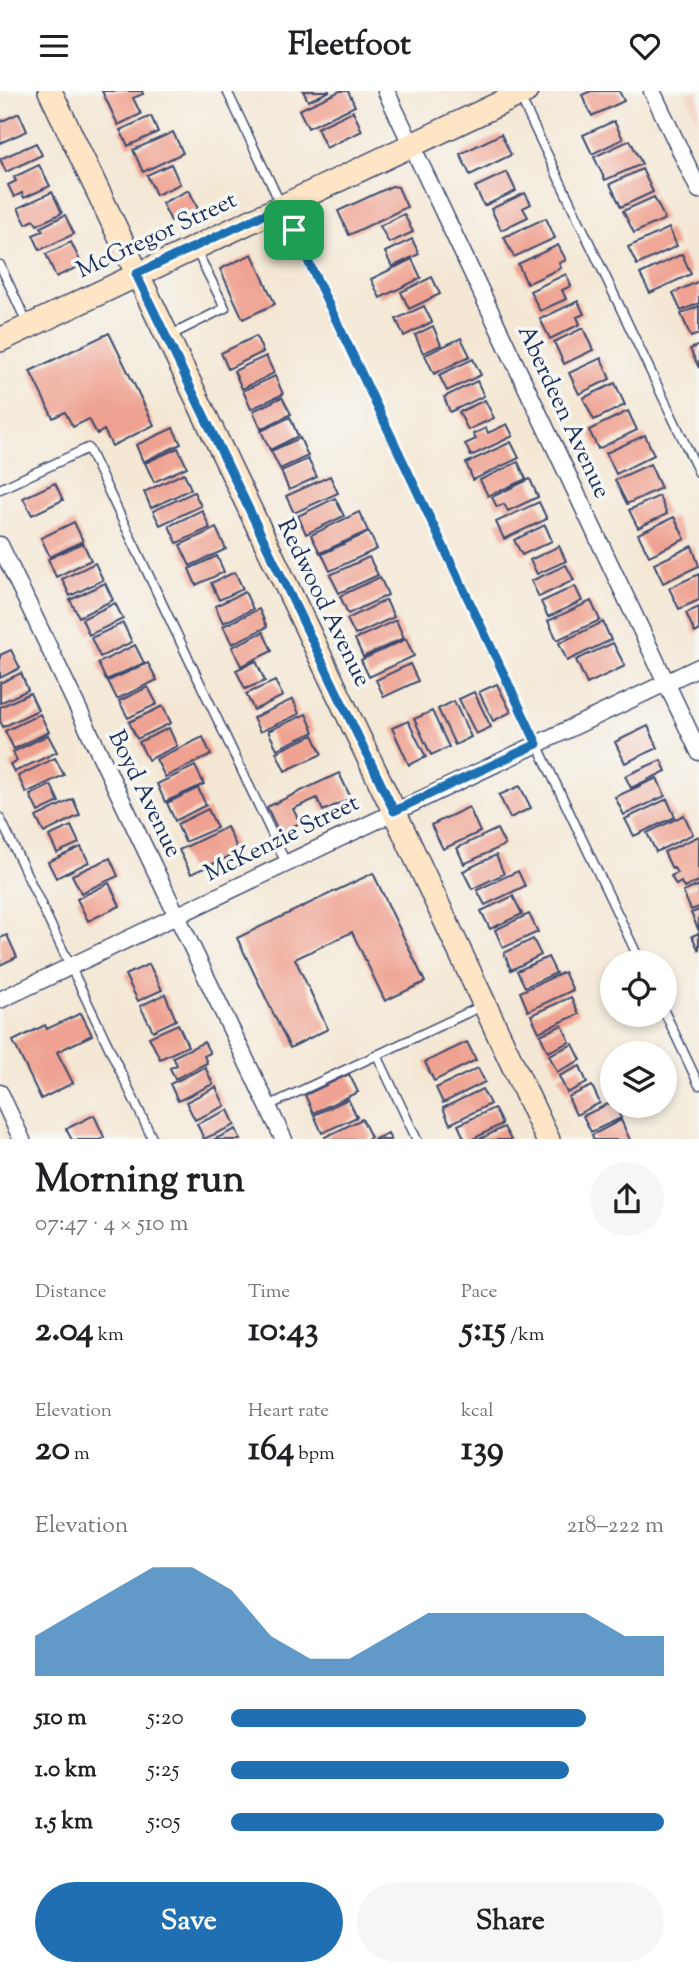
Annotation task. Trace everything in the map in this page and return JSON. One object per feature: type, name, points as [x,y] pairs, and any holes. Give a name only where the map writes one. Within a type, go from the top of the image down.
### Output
[{"type":"street","name":"Redwood Avenue","points":[[50,91],[548,1139]]},
{"type":"street","name":"Aberdeen Avenue","points":[[386,91],[699,752]]},
{"type":"street","points":[[652,91],[699,190]]},
{"type":"street","name":"McGregor Street","points":[[0,340],[522,93]]},
{"type":"street","name":"Boyd Avenue","points":[[0,545],[284,1139]]},
{"type":"street","name":"McKenzie Street","points":[[0,1000],[699,667]]},
{"type":"street","points":[[0,1093],[18,1138]]},
{"type":"lane","points":[[227,91],[635,950]]},
{"type":"lane","points":[[522,93],[699,473]]},
{"type":"lane","points":[[166,337],[225,308],[195,247]]},
{"type":"lane","points":[[0,265],[29,326]]},
{"type":"lane","points":[[0,489],[88,448],[286,863]]},
{"type":"lane","points":[[0,818],[153,1139]]},
{"type":"lane","points":[[268,1106],[485,1005]]},
{"type":"lane","points":[[672,1027],[699,1085]]},
{"type":"lane","points":[[377,1055],[417,1139]]},
{"type":"shaded area","points":[[684,91],[699,91],[699,123]]},
{"type":"building","points":[[102,91],[142,91],[143,94],[133,98],[141,114],[118,125]]},
{"type":"building","points":[[303,91],[330,91],[308,101]]},
{"type":"building","points":[[340,91],[348,91],[355,106],[308,128],[299,110]]},
{"type":"building","points":[[591,91],[619,91],[624,101],[592,116],[582,95]]},
{"type":"building","points":[[353,111],[362,131],[326,148],[317,128]]},
{"type":"building","points":[[19,113],[27,131],[0,143],[0,122]]},
{"type":"building","points":[[151,116],[158,132],[128,146],[120,130]]},
{"type":"building","points":[[614,121],[623,139],[592,154],[583,135]]},
{"type":"building","points":[[173,132],[183,153],[143,172],[133,150]]},
{"type":"building","points":[[501,134],[511,155],[470,175],[460,154]]},
{"type":"building","points":[[630,140],[642,164],[605,180],[594,157]]},
{"type":"building","points":[[36,143],[42,155],[6,172],[0,159]]},
{"type":"building","points":[[171,164],[180,184],[156,195],[147,175]]},
{"type":"building","points":[[39,165],[50,186],[24,198],[22,193],[14,197],[8,185],[16,181],[14,177]]},
{"type":"building","points":[[642,169],[653,192],[621,207],[610,184]]},
{"type":"building","points":[[507,172],[516,191],[484,206],[475,187]]},
{"type":"building","points":[[392,186],[398,187],[407,207],[349,235],[338,211]]},
{"type":"building","points":[[189,190],[198,209],[171,221],[162,203]]},
{"type":"building","points":[[52,192],[62,213],[37,225],[34,220],[26,224],[18,208]]},
{"type":"building","points":[[525,193],[531,204],[523,208],[528,217],[501,230],[491,209]]},
{"type":"building","points":[[654,197],[665,219],[634,233],[623,211]]},
{"type":"building","points":[[404,214],[413,232],[389,243],[380,226]]},
{"type":"building","points":[[65,215],[74,234],[40,250],[33,235],[43,231],[41,227]]},
{"type":"building","points":[[546,218],[555,238],[514,257],[504,237]]},
{"type":"building","points":[[669,228],[677,246],[637,265],[628,247]]},
{"type":"building","points":[[412,239],[419,254],[392,267],[385,252]]},
{"type":"building","points":[[71,242],[82,265],[56,277],[46,254]]},
{"type":"building","points":[[558,245],[566,260],[559,263],[561,268],[527,284],[518,264]]},
{"type":"building","points":[[252,254],[275,304],[243,319],[220,269]]},
{"type":"building","points":[[682,254],[691,274],[650,293],[640,274]]},
{"type":"building","points":[[412,259],[421,278],[380,298],[371,279]]},
{"type":"building","points":[[566,274],[571,286],[562,290],[566,299],[540,311],[530,291]]},
{"type":"building","points":[[432,277],[440,294],[409,309],[401,292]]},
{"type":"building","points":[[699,281],[699,303],[681,311],[673,293]]},
{"type":"building","points":[[578,301],[584,314],[577,317],[580,324],[550,339],[540,319]]},
{"type":"building","points":[[424,306],[432,322],[404,336],[396,319]]},
{"type":"building","points":[[699,306],[699,334],[691,337],[681,314]]},
{"type":"building","points":[[433,326],[441,345],[423,353],[415,335]]},
{"type":"building","points":[[583,328],[593,350],[564,364],[554,342]]},
{"type":"building","points":[[109,333],[154,425],[112,446],[104,430],[97,434],[89,419],[73,427],[65,412],[53,418],[30,371]]},
{"type":"building","points":[[256,336],[263,352],[228,369],[221,353]]},
{"type":"building","points":[[461,338],[470,356],[434,374],[425,355]]},
{"type":"building","points":[[699,345],[699,368],[690,349]]},
{"type":"building","points":[[266,356],[274,373],[242,389],[234,371]]},
{"type":"building","points":[[601,358],[610,379],[579,394],[569,373]]},
{"type":"building","points":[[473,359],[481,375],[447,391],[439,375]]},
{"type":"building","points":[[275,376],[283,394],[251,409],[243,391]]},
{"type":"building","points":[[477,381],[484,396],[450,412],[444,397]]},
{"type":"building","points":[[615,383],[625,405],[594,420],[583,398]]},
{"type":"building","points":[[282,397],[291,414],[261,429],[253,411]]},
{"type":"building","points":[[485,400],[494,418],[468,430],[459,412]]},
{"type":"building","points":[[628,411],[637,430],[598,449],[589,430]]},
{"type":"building","points":[[290,417],[298,436],[270,450],[261,431]]},
{"type":"building","points":[[507,424],[513,436],[471,456],[465,444],[476,439],[473,434],[486,428],[488,433]]},
{"type":"building","points":[[173,428],[181,444],[143,462],[136,445]]},
{"type":"building","points":[[645,435],[654,455],[616,474],[606,453]]},
{"type":"building","points":[[300,438],[308,456],[280,469],[271,451]]},
{"type":"building","points":[[511,442],[519,458],[473,480],[466,463]]},
{"type":"building","points":[[178,448],[187,467],[154,482],[145,463]]},
{"type":"building","points":[[308,459],[317,477],[289,490],[281,471]]},
{"type":"building","points":[[518,462],[526,479],[488,496],[480,480]]},
{"type":"building","points":[[650,464],[661,488],[627,504],[615,480]]},
{"type":"building","points":[[184,473],[191,489],[151,508],[144,492]]},
{"type":"building","points":[[330,476],[338,493],[294,513],[286,496]]},
{"type":"building","points":[[530,479],[538,497],[508,511],[504,504],[497,507],[492,497]]},
{"type":"building","points":[[55,483],[63,500],[32,515],[23,498]]},
{"type":"building","points":[[194,492],[201,506],[160,525],[153,511]]},
{"type":"building","points":[[659,496],[667,514],[638,528],[629,510]]},
{"type":"building","points":[[335,498],[344,516],[306,534],[298,516]]},
{"type":"building","points":[[539,502],[547,519],[504,539],[496,522]]},
{"type":"building","points":[[202,510],[210,528],[177,543],[169,526]]},
{"type":"building","points":[[359,512],[368,531],[320,553],[311,535]]},
{"type":"building","points":[[674,517],[685,539],[649,556],[638,534]]},
{"type":"building","points":[[74,522],[83,541],[50,557],[41,538]]},
{"type":"building","points":[[545,525],[552,541],[522,555],[514,540]]},
{"type":"building","points":[[216,528],[226,549],[190,566],[180,545]]},
{"type":"building","points":[[369,532],[377,549],[330,571],[322,554]]},
{"type":"building","points":[[83,543],[91,560],[56,577],[48,559]]},
{"type":"building","points":[[559,546],[566,561],[537,574],[530,560]]},
{"type":"building","points":[[692,546],[699,566],[663,583],[654,564]]},
{"type":"building","points":[[217,556],[224,572],[196,585],[189,569]]},
{"type":"building","points":[[369,557],[378,575],[339,593],[330,575]]},
{"type":"building","points":[[95,563],[103,580],[70,596],[62,579]]},
{"type":"building","points":[[566,565],[574,580],[539,597],[531,581]]},
{"type":"building","points":[[235,572],[243,589],[219,600],[211,583]]},
{"type":"building","points":[[699,574],[699,600],[679,609],[669,588]]},
{"type":"building","points":[[380,577],[388,595],[348,614],[340,596]]},
{"type":"building","points":[[105,583],[113,600],[79,617],[70,600]]},
{"type":"building","points":[[575,586],[582,601],[548,617],[541,602]]},
{"type":"building","points":[[245,592],[253,609],[223,623],[215,606]]},
{"type":"building","points":[[386,600],[394,617],[355,635],[347,619]]},
{"type":"building","points":[[591,601],[600,620],[557,640],[548,621]]},
{"type":"building","points":[[115,603],[123,619],[89,635],[82,619]]},
{"type":"building","points":[[699,607],[699,631],[695,633],[686,613]]},
{"type":"building","points":[[259,609],[267,627],[232,644],[223,626]]},
{"type":"building","points":[[396,620],[404,638],[363,657],[355,639]]},
{"type":"building","points":[[603,622],[611,640],[567,661],[559,643]]},
{"type":"building","points":[[123,623],[132,642],[100,657],[91,638]]},
{"type":"building","points":[[263,632],[272,651],[241,666],[232,647]]},
{"type":"building","points":[[406,639],[414,656],[369,677],[361,660]]},
{"type":"building","points":[[613,643],[625,666],[587,684],[576,660]]},
{"type":"building","points":[[135,645],[144,663],[106,680],[98,663]]},
{"type":"building","points":[[11,650],[20,668],[0,678],[0,655]]},
{"type":"building","points":[[256,661],[265,681],[245,689],[236,670]]},
{"type":"building","points":[[148,663],[157,680],[117,699],[108,681]]},
{"type":"building","points":[[410,664],[418,681],[384,697],[376,680]]},
{"type":"building","points":[[21,673],[28,690],[0,703],[0,683]]},
{"type":"building","points":[[275,681],[283,696],[254,710],[246,694]]},
{"type":"building","points":[[497,684],[511,712],[493,721],[479,692]]},
{"type":"building","points":[[148,687],[157,704],[128,718],[119,701]]},
{"type":"building","points":[[474,692],[491,727],[476,734],[459,699]]},
{"type":"building","points":[[30,693],[38,710],[3,727],[0,707]]},
{"type":"building","points":[[293,699],[299,714],[260,732],[253,718]]},
{"type":"building","points":[[454,701],[471,737],[455,745],[438,709]]},
{"type":"building","points":[[163,706],[171,723],[137,739],[129,722]]},
{"type":"building","points":[[432,711],[449,747],[431,755],[414,719]]},
{"type":"building","points":[[40,714],[49,732],[14,749],[5,731]]},
{"type":"building","points":[[306,714],[314,732],[277,749],[268,731]]},
{"type":"building","points":[[408,721],[426,757],[409,765],[392,728]]},
{"type":"building","points":[[648,726],[658,748],[625,763],[615,742]]},
{"type":"building","points":[[169,728],[177,746],[148,760],[139,742]]},
{"type":"building","points":[[48,735],[57,752],[14,772],[10,764],[17,761],[13,752]]},
{"type":"building","points":[[313,735],[322,754],[285,771],[276,752]]},
{"type":"building","points":[[203,737],[211,755],[165,777],[156,759]]},
{"type":"building","points":[[55,758],[64,775],[26,793],[18,776]]},
{"type":"building","points":[[661,760],[666,771],[631,788],[625,776]]},
{"type":"building","points":[[195,766],[204,784],[165,802],[157,784]]},
{"type":"building","points":[[339,773],[351,798],[323,811],[317,798],[293,809],[300,823],[279,833],[267,807]]},
{"type":"building","points":[[657,778],[665,796],[624,815],[615,797]]},
{"type":"building","points":[[51,785],[59,802],[38,812],[30,795]]},
{"type":"building","points":[[520,786],[531,808],[510,818],[499,795]]},
{"type":"building","points":[[198,788],[206,805],[175,821],[167,803]]},
{"type":"building","points":[[73,799],[80,815],[44,833],[36,817]]},
{"type":"building","points":[[667,799],[675,817],[634,836],[625,819]]},
{"type":"building","points":[[469,807],[480,832],[443,849],[431,825]]},
{"type":"building","points":[[208,809],[217,828],[185,842],[177,824]]},
{"type":"building","points":[[684,815],[693,834],[656,852],[647,833]]},
{"type":"building","points":[[71,826],[79,843],[57,853],[49,836]]},
{"type":"building","points":[[227,827],[239,852],[191,874],[179,850]]},
{"type":"building","points":[[497,829],[505,845],[464,864],[457,848]]},
{"type":"building","points":[[699,836],[699,881],[684,888],[681,882],[676,885],[671,876],[677,873],[672,869],[664,852]]},
{"type":"building","points":[[81,847],[89,862],[56,878],[48,862]]},
{"type":"building","points":[[496,855],[504,874],[472,889],[463,871]]},
{"type":"building","points":[[110,858],[118,876],[81,893],[72,875]]},
{"type":"building","points":[[518,871],[525,886],[485,905],[477,890]]},
{"type":"building","points":[[373,873],[425,982],[385,1001],[352,932],[295,959],[328,1029],[290,1048],[237,938]]},
{"type":"building","points":[[109,883],[120,906],[88,921],[77,899]]},
{"type":"building","points":[[699,885],[699,907],[691,910],[683,892]]},
{"type":"building","points":[[513,896],[522,914],[490,929],[481,911]]},
{"type":"building","points":[[699,910],[699,931],[691,913]]},
{"type":"building","points":[[529,914],[538,932],[503,948],[495,930]]},
{"type":"building","points":[[699,933],[699,951],[692,936]]},
{"type":"building","points":[[7,935],[17,957],[0,965],[0,938]]},
{"type":"building","points":[[533,939],[541,955],[511,970],[504,953]]},
{"type":"building","points":[[548,957],[556,973],[525,987],[517,971]]},
{"type":"building","points":[[149,964],[162,990],[138,1001],[125,975]]},
{"type":"building","points":[[564,972],[573,990],[528,1011],[520,992]]},
{"type":"building","points":[[165,994],[176,1020],[153,1031],[140,1006]]},
{"type":"building","points":[[571,997],[579,1014],[539,1032],[531,1015]]},
{"type":"building","points":[[81,1013],[92,1035],[57,1052],[73,1083],[41,1099],[13,1041],[45,1025],[47,1029]]},
{"type":"building","points":[[178,1024],[188,1046],[160,1059],[149,1037]]},
{"type":"building","points":[[562,1025],[570,1042],[548,1052],[540,1035]]},
{"type":"building","points":[[204,1042],[210,1053],[204,1056],[207,1063],[175,1079],[170,1068],[177,1065],[173,1057]]},
{"type":"building","points":[[467,1042],[476,1060],[434,1081],[425,1062]]},
{"type":"building","points":[[573,1044],[581,1060],[557,1072],[549,1055]]},
{"type":"building","points":[[580,1066],[587,1083],[567,1093],[559,1076]]},
{"type":"building","points":[[205,1067],[213,1084],[178,1101],[170,1084]]},
{"type":"building","points":[[478,1068],[485,1082],[443,1103],[436,1088]]},
{"type":"building","points":[[349,1074],[358,1092],[313,1113],[305,1095]]},
{"type":"building","points":[[592,1086],[600,1103],[576,1115],[568,1097]]},
{"type":"building","points":[[216,1087],[225,1106],[195,1120],[186,1102]]},
{"type":"building","points":[[482,1089],[490,1104],[450,1124],[443,1108]]},
{"type":"building","points":[[348,1099],[357,1117],[322,1133],[314,1115]]},
{"type":"building","points":[[494,1108],[502,1124],[473,1139],[465,1139],[458,1125]]},
{"type":"building","points":[[600,1108],[600,1118],[621,1118],[591,1132],[583,1116]]},
{"type":"building","points":[[228,1110],[235,1125],[204,1139],[197,1124]]},
{"type":"building","points":[[94,1115],[104,1137],[71,1139],[66,1129]]},
{"type":"building","points":[[362,1119],[371,1137],[326,1139]]},
{"type":"building","points":[[621,1120],[630,1139],[594,1139],[592,1135]]},
{"type":"building","points":[[504,1127],[510,1139],[480,1139]]},
{"type":"building","points":[[236,1129],[241,1139],[215,1139]]},
{"type":"building","points":[[388,1133],[391,1139],[375,1139]]},
{"type":"route","points":[[282,206],[294,230],[537,744],[394,811],[136,274],[282,206]]}]
